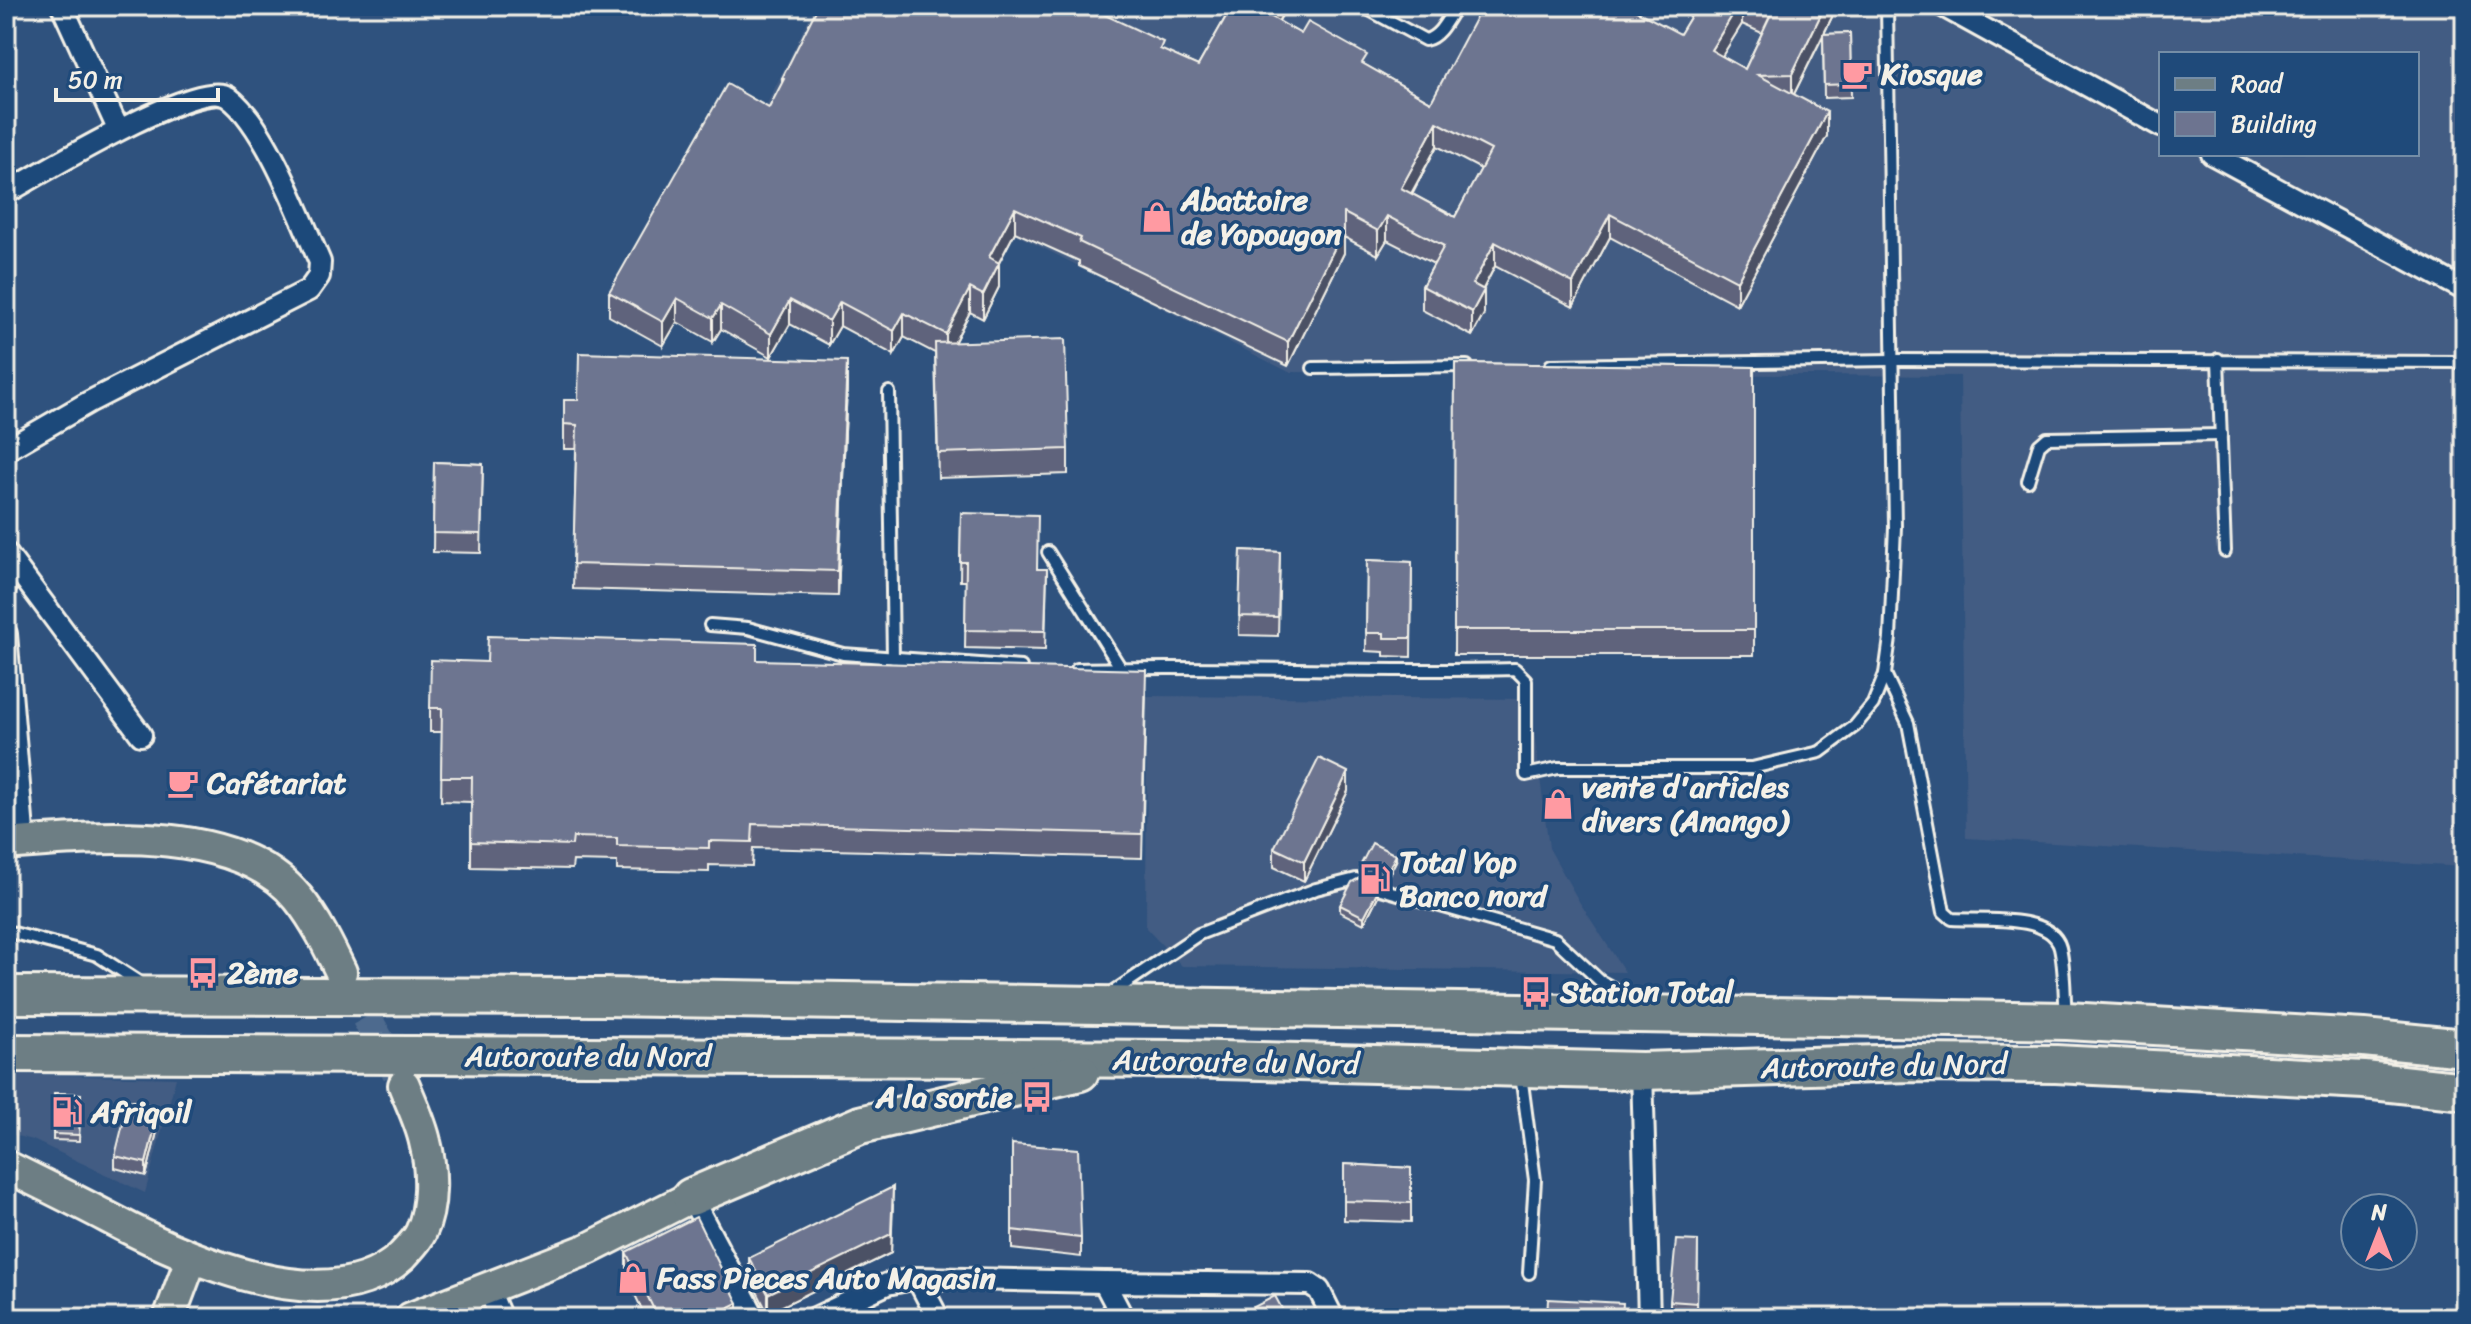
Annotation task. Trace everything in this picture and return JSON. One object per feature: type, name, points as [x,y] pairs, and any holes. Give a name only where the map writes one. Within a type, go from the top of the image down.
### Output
[{"type":"highway","name":"Autoroute du Nord","points":[[6,995],[603,997],[2067,1021],[2364,1038],[2465,1048]]},
{"type":"highway","name":"Autoroute du Nord","points":[[6,1053],[1181,1059],[1642,1071],[1911,1063],[2056,1064],[2364,1080],[2465,1091]]},
{"type":"highway","points":[[691,1197],[860,1125],[1108,1066],[1181,1059]]},
{"type":"main road","points":[[15,843],[119,838],[186,842],[235,855],[275,877],[297,897],[341,972]]},
{"type":"main road","points":[[6,1166],[190,1262],[267,1290],[308,1297],[335,1297],[364,1289],[391,1271],[421,1232],[430,1194],[425,1142],[404,1085]]},
{"type":"main road","points":[[411,1318],[588,1249],[691,1197]]},
{"type":"main road","points":[[169,1318],[190,1262]]},
{"type":"street","points":[[62,6],[118,129]]},
{"type":"street","points":[[1943,6],[2159,125]]},
{"type":"street","points":[[6,193],[118,129],[207,93],[225,94],[248,116],[285,182],[320,262],[319,276],[309,290],[89,402],[6,448]]},
{"type":"street","points":[[2216,156],[2465,290]]},
{"type":"street","points":[[6,586],[7,556]]},
{"type":"street","points":[[7,556],[141,735]]},
{"type":"street","points":[[6,634],[15,843]]},
{"type":"street","points":[[1642,1071],[1649,1318]]},
{"type":"street","points":[[691,1197],[755,1318]]},
{"type":"street","points":[[917,1278],[938,1318]]},
{"type":"street","points":[[815,1318],[887,1284],[917,1278],[1310,1284],[1319,1290],[1333,1318]]},
{"type":"street","points":[[1104,1282],[1123,1318]]},
{"type":"street","points":[[489,1290],[501,1318]]},
{"type":"lane","points":[[1362,6],[1425,40],[1437,34],[1456,6]]},
{"type":"lane","points":[[1064,669],[1190,666],[1442,671],[1515,669],[1526,680],[1526,775],[1558,768],[1752,768],[1820,752],[1855,726],[1873,704],[1885,674],[1890,638],[1895,527],[1887,6]]},
{"type":"lane","points":[[2218,359],[2225,551]]},
{"type":"lane","points":[[1532,365],[1892,360],[2465,362]]},
{"type":"lane","points":[[1313,368],[1485,366]]},
{"type":"lane","points":[[889,392],[893,658]]},
{"type":"lane","points":[[2028,481],[2039,445],[2047,438],[2221,435]]},
{"type":"lane","points":[[1048,552],[1120,667]]},
{"type":"lane","points":[[710,625],[748,628],[843,654],[1034,668]]},
{"type":"lane","points":[[1885,674],[1908,723],[1944,912],[1952,919],[2037,923],[2055,937],[2060,947],[2067,1021]]},
{"type":"lane","points":[[1092,1006],[1199,934],[1316,889],[1356,879]]},
{"type":"lane","points":[[1381,889],[1555,939],[1600,981],[1660,1013]]},
{"type":"lane","points":[[6,931],[97,955],[156,995]]},
{"type":"lane","points":[[1520,1069],[1535,1180],[1529,1273]]},
{"type":"shaded area","points":[[815,6],[2465,6],[2465,867],[1966,838],[1960,376],[1289,372],[765,108]]},
{"type":"shaded area","points":[[1147,696],[1530,699],[1549,848],[1625,972],[1182,966],[1146,928]]},
{"type":"shaded area","points":[[6,1074],[176,1078],[145,1193],[33,1140],[6,1133]]},
{"type":"building","points":[[818,6],[1086,6],[1163,42],[1160,49],[1198,66],[1232,6],[1274,6],[1268,15],[1301,34],[1308,22],[1367,55],[1362,63],[1431,102],[1482,6],[1627,6],[1680,34],[1697,6],[1738,6],[1711,50],[1745,69],[1771,14],[1755,6],[1825,6],[1792,74],[1758,75],[1827,112],[1737,281],[1610,214],[1573,283],[1495,242],[1473,284],[1484,290],[1472,312],[1422,286],[1444,246],[1387,216],[1378,231],[1344,213],[1344,229],[1288,342],[1015,208],[989,257],[999,263],[983,295],[970,288],[946,334],[904,313],[894,331],[840,302],[829,321],[790,300],[771,334],[721,305],[713,318],[677,298],[663,322],[609,292],[727,84],[769,108]],"holes":[[[1437,122],[1491,150],[1455,217],[1401,188]]]},
{"type":"building","points":[[1850,33],[1851,84],[1824,85],[1823,34]]},
{"type":"building","points":[[1065,339],[1068,449],[938,453],[935,343]]},
{"type":"building","points":[[579,353],[847,361],[838,571],[573,564],[577,425],[564,424],[564,400],[578,400]]},
{"type":"building","points":[[1455,363],[1754,367],[1754,630],[1454,630]]},
{"type":"building","points":[[434,462],[483,464],[481,534],[433,533]]},
{"type":"building","points":[[961,513],[1038,515],[1037,569],[1047,569],[1045,631],[965,630],[966,562],[960,562]]},
{"type":"building","points":[[1241,550],[1280,552],[1278,617],[1239,616]]},
{"type":"building","points":[[1367,560],[1412,562],[1411,638],[1384,638],[1384,633],[1366,633]]},
{"type":"building","points":[[488,636],[757,644],[757,660],[1146,670],[1142,834],[753,824],[752,842],[709,841],[709,848],[617,846],[617,838],[573,837],[572,845],[471,842],[472,777],[441,777],[442,708],[430,708],[431,660],[487,662]]},
{"type":"building","points":[[1319,758],[1348,772],[1304,862],[1274,848]]},
{"type":"building","points":[[1372,843],[1396,855],[1385,876],[1378,875],[1374,880],[1378,890],[1364,917],[1340,905],[1352,882],[1363,876],[1360,866]]},
{"type":"building","points":[[54,1093],[81,1094],[79,1135],[53,1134]]},
{"type":"building","points":[[129,1100],[160,1107],[146,1163],[115,1156]]},
{"type":"building","points":[[1012,1144],[1078,1149],[1081,1238],[1012,1230]]},
{"type":"building","points":[[1344,1164],[1411,1168],[1411,1203],[1344,1201]]},
{"type":"building","points":[[893,1187],[891,1234],[768,1294],[749,1258]]},
{"type":"building","points":[[696,1217],[738,1303],[707,1318],[658,1318],[626,1252]]},
{"type":"building","points":[[1676,1240],[1698,1241],[1697,1303],[1670,1301]]},
{"type":"building","points":[[1275,1296],[1287,1318],[1233,1318]]},
{"type":"building","points":[[1548,1299],[1623,1303],[1622,1318],[1547,1318]]},
{"type":"tunnel","points":[[344,978],[397,1072]]},
{"type":"place","name":"Kiosque","points":[[1857,74]]},
{"type":"place","name":"Abattoire de Yopougon","points":[[1157,217]]},
{"type":"place","name":"Cafétariat","points":[[183,783]]},
{"type":"place","name":"vente d'articles divers (Anango)","points":[[1558,804]]},
{"type":"place","name":"Total Yop Banco nord","points":[[1375,879]]},
{"type":"place","name":"2ème","points":[[203,973]]},
{"type":"place","name":"Station Total","points":[[1536,992]]},
{"type":"place","name":"A la sortie","points":[[1037,1097]]},
{"type":"place","name":"Afriqoil","points":[[67,1112]]},
{"type":"place","name":"Fass Pieces Auto Magasin","points":[[633,1278]]}]
